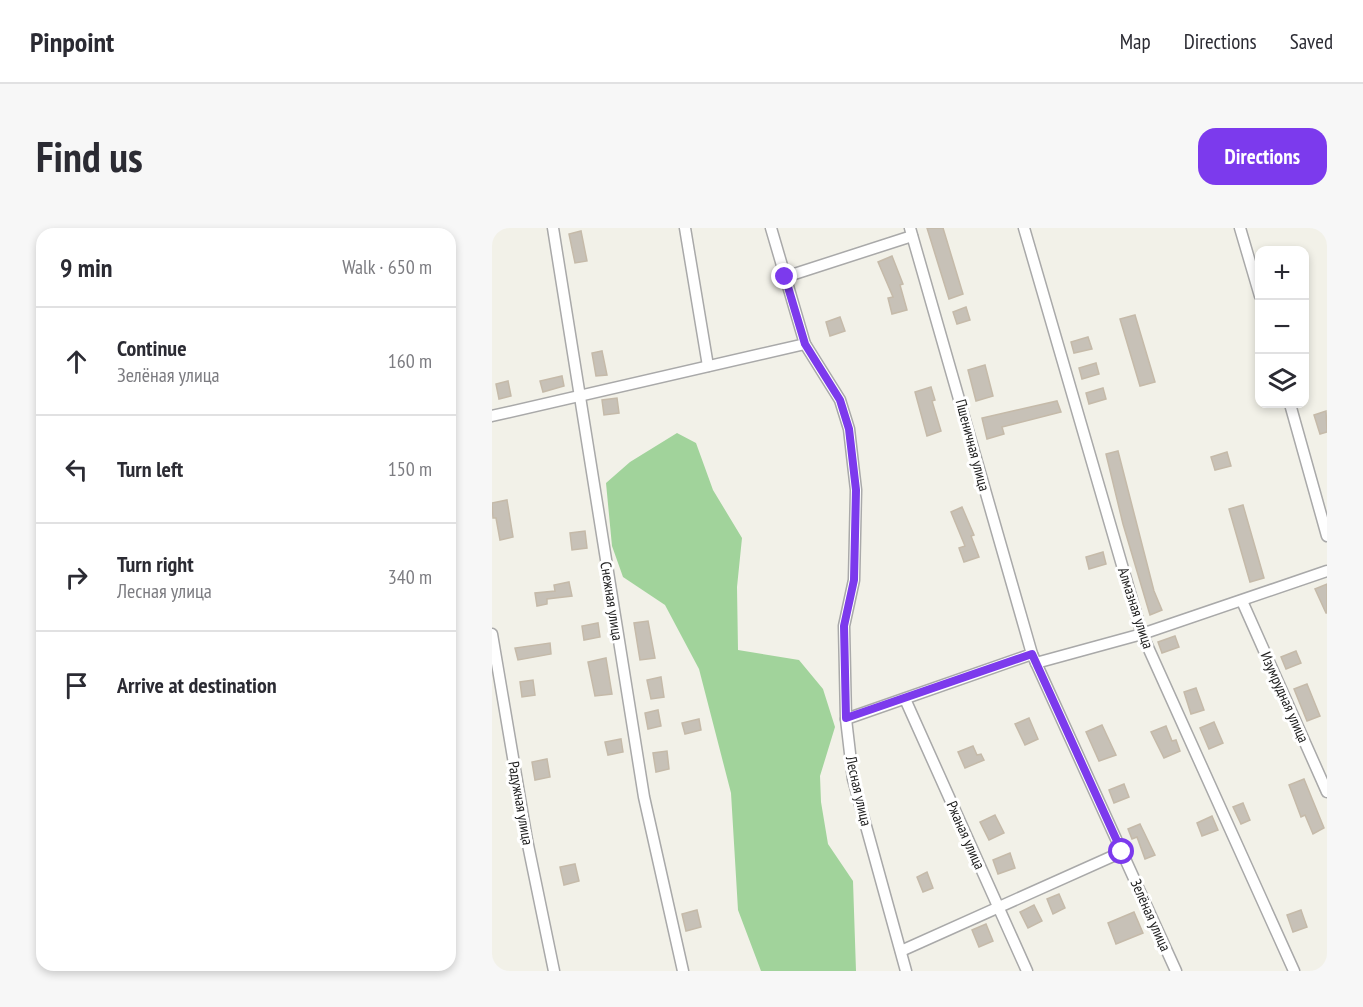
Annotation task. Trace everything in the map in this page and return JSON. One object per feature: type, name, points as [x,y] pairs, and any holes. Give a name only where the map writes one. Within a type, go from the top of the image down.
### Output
[{"type":"street","name":"Снежная улица","points":[[553,228],[644,797],[683,971]]},
{"type":"street","points":[[684,228],[708,366]]},
{"type":"street","name":"Лесная улица","points":[[771,228],[805,344],[840,400],[849,429],[856,490],[854,580],[844,626],[846,718],[853,779],[906,971]]},
{"type":"street","name":"Алмазная улица","points":[[1024,228],[1142,634],[1294,971]]},
{"type":"street","points":[[1240,228],[1255,279]]},
{"type":"street","points":[[785,277],[911,232]]},
{"type":"street","name":"Пшеничная улица","points":[[911,232],[943,336],[1034,659]]},
{"type":"street","points":[[492,416],[805,344]]},
{"type":"street","points":[[1291,408],[1327,536]]},
{"type":"street","points":[[846,718],[1034,659],[1142,634],[1242,602],[1327,571]]},
{"type":"street","name":"Изумрудная улица","points":[[1242,602],[1327,792]]},
{"type":"street","name":"Радужная улица","points":[[492,634],[527,840],[554,971]]},
{"type":"street","name":"Зелёная улица","points":[[1034,659],[1176,971]]},
{"type":"street","name":"Ржаная улица","points":[[905,699],[1027,971]]},
{"type":"street","points":[[901,951],[1122,852]]},
{"type":"green space","points":[[677,433],[696,443],[713,490],[742,538],[737,587],[738,650],[799,660],[823,689],[835,727],[820,776],[821,802],[828,844],[853,881],[856,971],[761,971],[738,910],[731,793],[699,669],[665,605],[623,577],[612,546],[606,483],[630,462]]},
{"type":"building","points":[[927,228],[943,228],[963,294],[949,299]]},
{"type":"building","points":[[581,231],[587,261],[575,263],[569,234]]},
{"type":"building","points":[[892,256],[903,284],[900,285],[907,310],[892,314],[888,298],[893,297],[878,262]]},
{"type":"building","points":[[966,307],[970,320],[957,324],[953,312]]},
{"type":"building","points":[[1135,315],[1155,382],[1140,386],[1120,319]]},
{"type":"building","points":[[840,317],[845,331],[830,336],[826,322]]},
{"type":"building","points":[[1088,337],[1092,349],[1074,353],[1071,342]]},
{"type":"building","points":[[602,351],[607,375],[596,376],[592,353]]},
{"type":"building","points":[[1096,363],[1099,374],[1082,379],[1079,368]]},
{"type":"building","points":[[985,365],[993,396],[976,401],[968,370]]},
{"type":"building","points":[[562,376],[564,386],[543,392],[540,381]]},
{"type":"building","points":[[508,381],[511,396],[499,399],[496,384]]},
{"type":"building","points":[[931,387],[935,400],[932,401],[941,431],[927,436],[915,392]]},
{"type":"building","points":[[1103,388],[1106,399],[1089,404],[1086,393]]},
{"type":"building","points":[[617,398],[619,413],[604,415],[602,400]]},
{"type":"building","points":[[1057,401],[1061,412],[1002,427],[1004,434],[987,439],[982,418]]},
{"type":"building","points":[[1326,411],[1327,432],[1320,434],[1314,415]]},
{"type":"building","points":[[1118,451],[1154,591],[1162,610],[1150,615],[1123,524],[1106,454]]},
{"type":"building","points":[[1227,452],[1231,466],[1215,470],[1211,457]]},
{"type":"building","points":[[507,500],[513,537],[500,540],[496,518],[493,518],[492,503]]},
{"type":"building","points":[[1243,505],[1264,578],[1250,582],[1229,509]]},
{"type":"building","points":[[962,507],[974,535],[971,536],[979,557],[964,562],[959,548],[965,546],[951,512]]},
{"type":"building","points":[[585,531],[587,548],[572,550],[570,533]]},
{"type":"building","points":[[1103,552],[1106,564],[1089,569],[1086,557]]},
{"type":"building","points":[[569,582],[572,596],[547,599],[547,604],[537,606],[535,593],[555,591],[554,585]]},
{"type":"building","points":[[1327,584],[1327,613],[1326,613],[1315,589]]},
{"type":"building","points":[[648,621],[655,658],[640,660],[634,623]]},
{"type":"building","points":[[598,623],[600,637],[584,640],[582,626]]},
{"type":"building","points":[[1175,636],[1179,647],[1162,653],[1158,642]]},
{"type":"building","points":[[550,643],[551,654],[518,660],[515,648]]},
{"type":"building","points":[[1296,651],[1301,663],[1286,669],[1281,657]]},
{"type":"building","points":[[606,658],[612,694],[595,696],[588,662]]},
{"type":"building","points":[[661,677],[664,697],[651,699],[647,680]]},
{"type":"building","points":[[533,680],[535,695],[522,697],[520,682]]},
{"type":"building","points":[[1307,684],[1320,716],[1307,721],[1294,689]]},
{"type":"building","points":[[1196,688],[1204,710],[1191,714],[1184,692]]},
{"type":"building","points":[[658,710],[661,726],[648,729],[645,713]]},
{"type":"building","points":[[1029,718],[1038,739],[1025,745],[1015,724]]},
{"type":"building","points":[[699,719],[701,730],[685,734],[682,723]]},
{"type":"building","points":[[1214,722],[1223,743],[1209,749],[1200,728]]},
{"type":"building","points":[[1102,725],[1116,755],[1099,761],[1086,732]]},
{"type":"building","points":[[1166,726],[1172,741],[1176,740],[1180,751],[1164,758],[1151,732]]},
{"type":"building","points":[[621,739],[623,752],[608,755],[605,742]]},
{"type":"building","points":[[973,746],[977,755],[981,754],[984,760],[965,768],[958,752]]},
{"type":"building","points":[[667,751],[669,769],[656,772],[653,753]]},
{"type":"building","points":[[547,759],[550,777],[535,780],[532,762]]},
{"type":"building","points":[[1304,779],[1324,828],[1313,834],[1305,815],[1301,817],[1289,785]]},
{"type":"building","points":[[1124,784],[1129,797],[1114,803],[1109,790]]},
{"type":"building","points":[[1243,803],[1250,820],[1241,824],[1233,807]]},
{"type":"building","points":[[995,815],[1004,833],[989,840],[980,822]]},
{"type":"building","points":[[1212,816],[1218,830],[1202,836],[1197,823]]},
{"type":"building","points":[[1140,824],[1155,855],[1145,859],[1137,837],[1132,839],[1128,829]]},
{"type":"building","points":[[1010,853],[1015,868],[998,874],[993,860]]},
{"type":"building","points":[[575,864],[579,881],[564,885],[560,867]]},
{"type":"building","points":[[927,872],[933,888],[923,892],[917,877]]},
{"type":"building","points":[[1059,894],[1065,908],[1053,914],[1047,899]]},
{"type":"building","points":[[1034,905],[1042,921],[1028,928],[1020,912]]},
{"type":"building","points":[[697,910],[701,927],[686,931],[682,914]]},
{"type":"building","points":[[1301,910],[1307,927],[1293,932],[1287,915]]},
{"type":"building","points":[[1134,912],[1143,933],[1116,944],[1108,923]]},
{"type":"building","points":[[986,924],[993,941],[979,947],[972,930]]},
{"type":"route","points":[[785,277],[805,344],[840,400],[849,429],[856,490],[854,580],[844,626],[846,718],[1032,654],[1122,852]]}]
